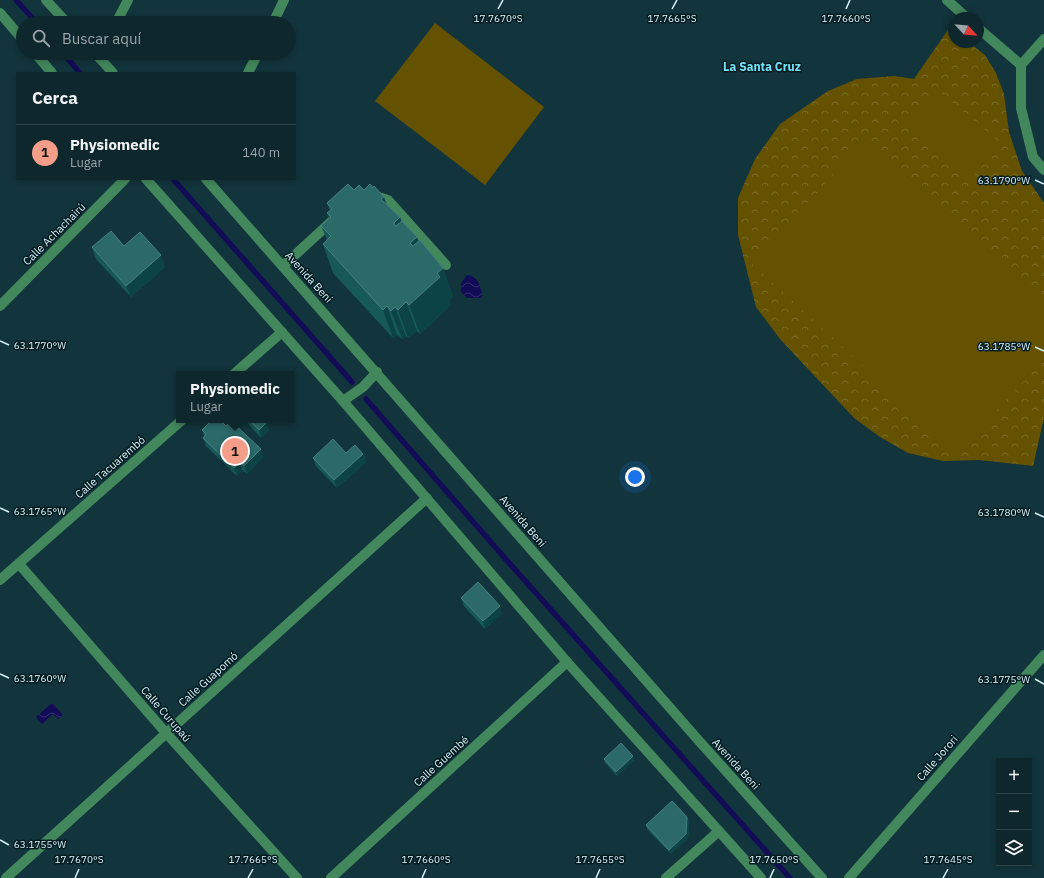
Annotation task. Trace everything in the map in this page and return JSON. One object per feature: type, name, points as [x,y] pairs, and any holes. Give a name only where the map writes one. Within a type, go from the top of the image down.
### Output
[{"type":"street","points":[[46,0],[61,16]]},
{"type":"street","points":[[120,16],[128,0]]},
{"type":"street","points":[[276,16],[284,0]]},
{"type":"street","points":[[946,0],[960,12]]},
{"type":"street","points":[[0,13],[16,32]]},
{"type":"street","points":[[984,33],[1021,65]]},
{"type":"street","points":[[1044,38],[1021,65],[1021,108],[1033,157],[1044,170]]},
{"type":"street","points":[[41,60],[51,72]]},
{"type":"street","points":[[102,60],[112,72]]},
{"type":"street","points":[[248,72],[254,60]]},
{"type":"street","name":"Calle Achachairú","points":[[0,306],[124,180]]},
{"type":"street","points":[[147,180],[343,401],[567,662],[761,878]]},
{"type":"street","name":"Avenida Beni","points":[[207,180],[377,372],[700,742],[822,878]]},
{"type":"street","points":[[360,198],[370,195],[388,200],[446,265]]},
{"type":"street","points":[[283,266],[338,214]]},
{"type":"street","points":[[237,371],[282,332]]},
{"type":"street","points":[[343,401],[367,383],[377,372]]},
{"type":"street","name":"Calle Tacuarembó","points":[[0,580],[179,423]]},
{"type":"street","name":"Calle Guapomó","points":[[6,878],[427,498]]},
{"type":"street","name":"Calle Curupaú","points":[[19,564],[166,732],[297,878]]},
{"type":"street","name":"Calle Jorori","points":[[849,878],[1044,655]]},
{"type":"street","name":"Calle Guembé","points":[[331,878],[567,662]]},
{"type":"street","points":[[666,878],[719,831]]},
{"type":"green space","points":[[435,23],[544,107],[485,185],[375,101]]},
{"type":"green space","points":[[948,30],[948,48],[976,48],[985,55],[996,73],[1004,94],[1009,132],[1022,171],[1044,203],[1044,418],[1033,466],[979,460],[943,461],[908,453],[880,437],[854,418],[780,339],[756,307],[738,235],[738,198],[755,159],[780,124],[828,91],[857,79],[894,76],[914,79]]},
{"type":"green space","points":[[936,88],[1001,144],[970,180],[905,124]]},
{"type":"green space","points":[[867,138],[1044,303],[1044,359],[957,453],[752,263]]},
{"type":"water","points":[[467,275],[477,280],[479,283],[482,298],[467,298],[461,292],[461,283]]},
{"type":"water","points":[[52,703],[63,715],[58,719],[53,714],[42,724],[36,717]]},
{"type":"building","points":[[348,184],[354,190],[359,185],[364,190],[370,184],[373,188],[374,186],[384,197],[381,199],[400,217],[394,223],[396,226],[402,221],[417,237],[410,243],[413,246],[420,240],[443,268],[437,273],[440,277],[409,305],[406,302],[398,310],[395,307],[391,311],[387,306],[383,310],[323,244],[331,236],[321,226],[331,217],[327,213],[332,209],[327,203]]},
{"type":"building","points":[[111,231],[124,246],[140,232],[161,255],[126,286],[92,247]]},
{"type":"building","points":[[209,423],[223,423],[226,426],[229,423],[233,423],[261,449],[244,466],[240,462],[234,468],[203,438],[206,434],[202,430]]},
{"type":"building","points":[[252,423],[266,423],[259,430]]},
{"type":"building","points":[[333,439],[346,453],[355,445],[363,454],[334,480],[313,458]]},
{"type":"building","points":[[478,582],[500,606],[483,621],[461,598]]},
{"type":"building","points":[[621,743],[633,756],[616,772],[604,759]]},
{"type":"building","points":[[672,801],[687,817],[686,834],[669,850],[646,825]]},
{"type":"waterway","points":[[16,0],[31,16]]},
{"type":"waterway","points":[[69,60],[79,72]]},
{"type":"waterway","points":[[174,180],[352,382]]},
{"type":"waterway","points":[[366,399],[503,556],[790,878]]},
{"type":"place","name":"Physiomedic","points":[[235,451]]},
{"type":"district","name":"La Santa Cruz","points":[[762,66]]}]
